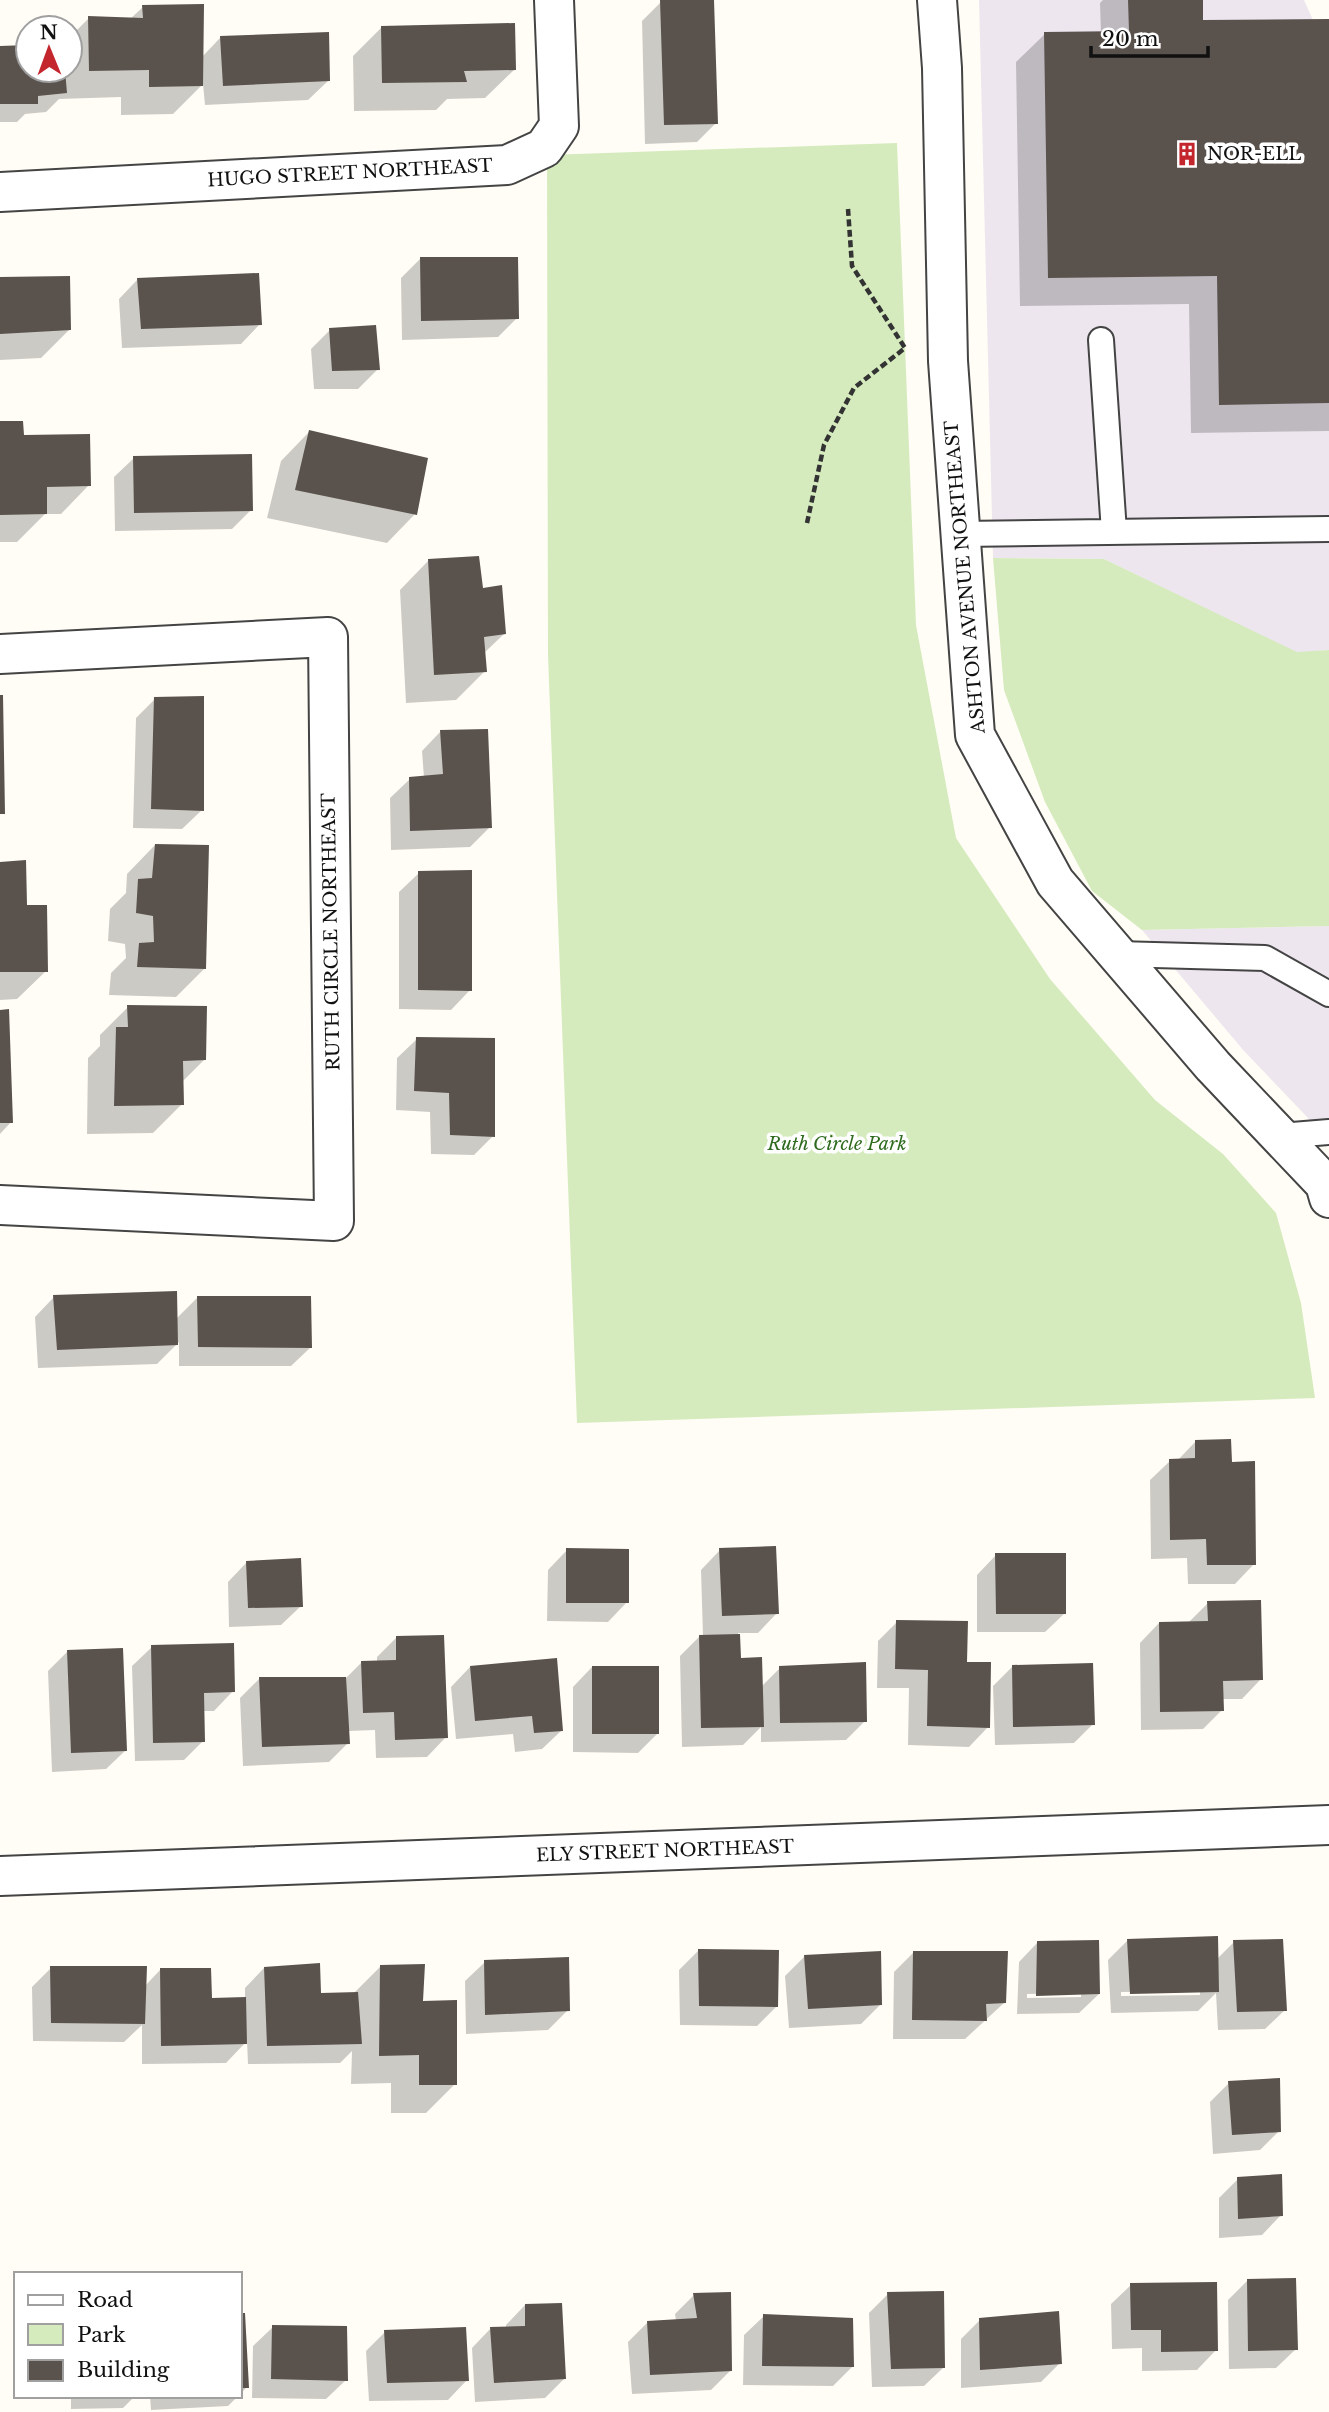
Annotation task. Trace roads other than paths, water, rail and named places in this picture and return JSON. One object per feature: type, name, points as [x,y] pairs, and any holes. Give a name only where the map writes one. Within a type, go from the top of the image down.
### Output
[{"type":"street","name":"HUGO STREET NORTHEAST","points":[[0,192],[507,165],[544,148],[559,127],[554,0]]},
{"type":"street","name":"ASHTON AVENUE NORTHEAST","points":[[937,0],[942,68],[948,361],[975,735],[1055,882],[1213,1066],[1325,1184],[1329,1198]]},
{"type":"street","name":"RUTH CIRCLE NORTHEAST","points":[[0,654],[328,637],[334,1221],[0,1205]]},
{"type":"street","name":"ELY STREET NORTHEAST","points":[[0,1876],[1329,1825]]},
{"type":"lane","points":[[1101,340],[1114,532]]},
{"type":"lane","points":[[961,534],[1329,529]]},
{"type":"lane","points":[[1117,954],[1265,958],[1329,994]]},
{"type":"lane","points":[[1280,1136],[1329,1132]]},
{"type":"place","name":"NOR-ELL","points":[[1187,154]]},
{"type":"park label","name":"Ruth Circle Park","points":[[837,1144]]}]
